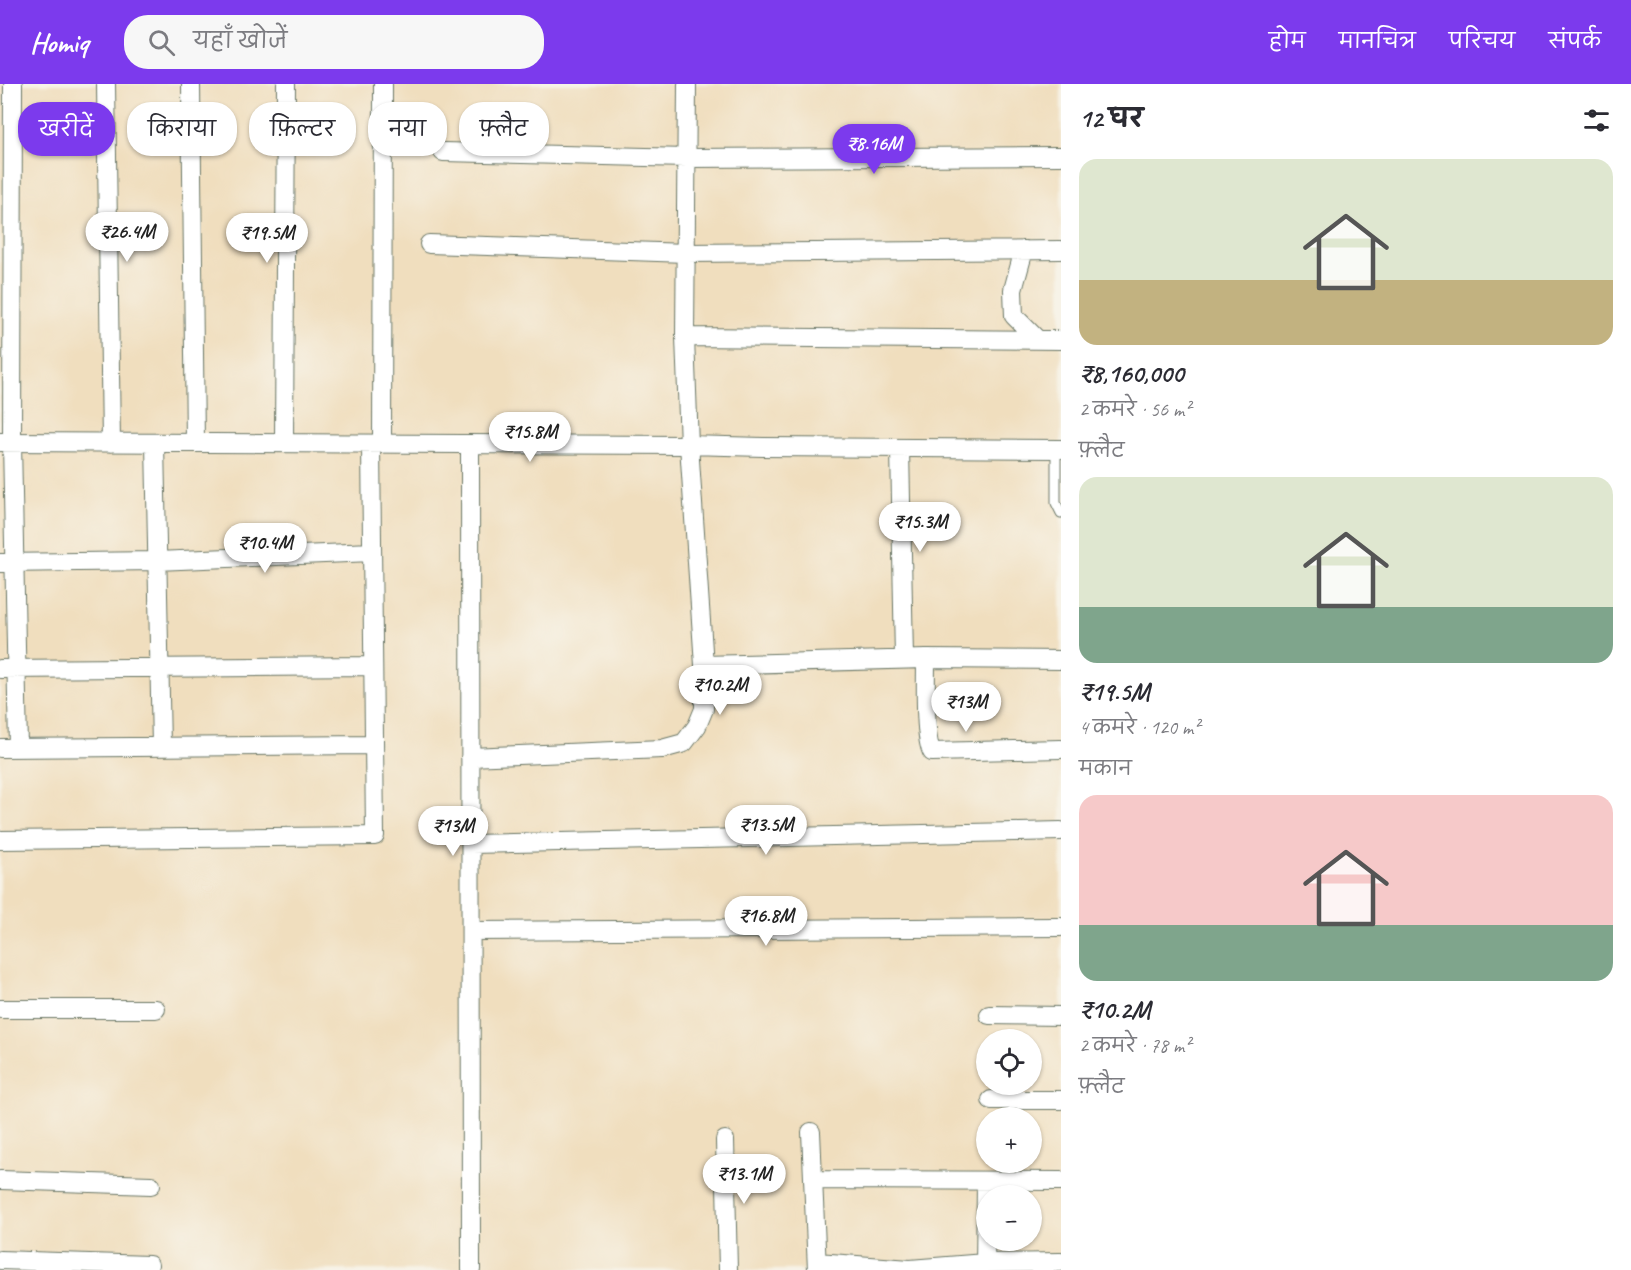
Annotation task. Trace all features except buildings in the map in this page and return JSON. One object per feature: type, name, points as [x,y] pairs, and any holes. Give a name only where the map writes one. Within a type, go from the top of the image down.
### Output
[{"type":"street","points":[[13,84],[6,442],[9,748],[374,745]]},
{"type":"street","points":[[106,84],[111,443]]},
{"type":"street","points":[[191,84],[195,443]]},
{"type":"street","points":[[284,444],[286,84]]},
{"type":"street","points":[[0,840],[375,837],[372,552],[382,84]]},
{"type":"street","points":[[470,757],[662,749],[684,742],[697,726],[704,709],[704,665],[689,445],[685,337],[687,84]]},
{"type":"street","points":[[447,152],[687,158],[1061,156]]},
{"type":"street","points":[[429,244],[686,253],[1061,250]]},
{"type":"street","points":[[1024,250],[1013,290],[1014,316],[1038,340]]},
{"type":"street","points":[[685,337],[1061,340]]},
{"type":"street","points":[[6,442],[1059,449]]},
{"type":"street","points":[[155,443],[161,747]]},
{"type":"street","points":[[470,445],[471,1270]]},
{"type":"street","points":[[900,448],[904,659]]},
{"type":"street","points":[[7,562],[157,561],[372,552]]},
{"type":"street","points":[[704,665],[904,659],[1061,660]]},
{"type":"street","points":[[926,659],[929,748],[932,752],[1061,749]]},
{"type":"street","points":[[8,669],[374,666]]},
{"type":"street","points":[[471,844],[1061,831]]},
{"type":"street","points":[[471,931],[1061,927]]},
{"type":"street","points":[[0,1009],[156,1010]]},
{"type":"street","points":[[989,1016],[1061,1016]]},
{"type":"street","points":[[991,1100],[1061,1100]]},
{"type":"street","points":[[811,1132],[817,1266],[910,1270],[1061,1262]]},
{"type":"street","points":[[725,1140],[728,1270]]},
{"type":"street","points":[[0,1180],[151,1185]]},
{"type":"street","points":[[814,1180],[1061,1181]]},
{"type":"street","points":[[985,1267],[986,1181]]},
{"type":"street","points":[[0,1260],[149,1265]]},
{"type":"lane","points":[[1059,449],[1056,503],[1061,513]]}]
